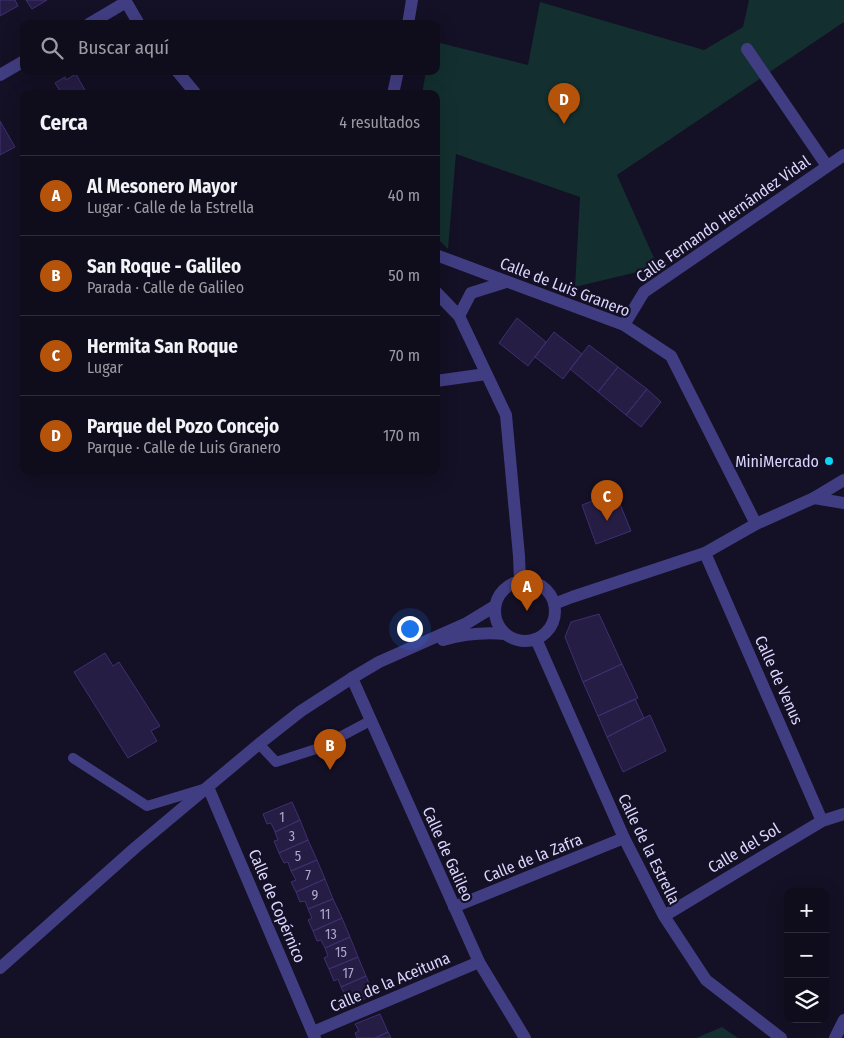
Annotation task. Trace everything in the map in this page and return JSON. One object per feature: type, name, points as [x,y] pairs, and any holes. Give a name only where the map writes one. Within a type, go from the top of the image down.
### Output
[{"type":"street","points":[[409,20],[412,0]]},
{"type":"street","points":[[95,20],[125,1],[137,20]]},
{"type":"street","name":"Calle Fernando Hernández Vidal","points":[[747,49],[826,166]]},
{"type":"street","points":[[0,75],[20,63]]},
{"type":"street","points":[[180,75],[193,90]]},
{"type":"street","points":[[394,90],[397,75]]},
{"type":"street","name":"Calle Fernando Hernández Vidal","points":[[624,325],[644,292],[844,154]]},
{"type":"street","name":"Calle de Luis Granero","points":[[440,257],[624,325],[671,356],[756,524]]},
{"type":"street","points":[[458,316],[471,293],[506,282]]},
{"type":"street","points":[[440,296],[458,316],[506,415],[520,581]]},
{"type":"street","points":[[440,380],[486,374]]},
{"type":"street","points":[[554,604],[705,553],[756,524],[814,498],[844,480]]},
{"type":"street","points":[[814,498],[844,503]]},
{"type":"street","name":"Calle de Venus","points":[[705,553],[822,820]]},
{"type":"street","points":[[406,649],[471,633],[489,632],[505,634],[520,641],[536,639],[549,629],[553,621],[554,604],[551,596],[538,584],[520,581],[503,589],[495,606],[495,616],[498,626],[505,634]]},
{"type":"street","points":[[0,968],[129,853],[301,711],[352,678],[406,649],[467,623],[495,606]]},
{"type":"street","name":"Calle de la Estrella","points":[[536,639],[624,838],[664,916],[706,980],[779,1038]]},
{"type":"street","name":"Calle de Galileo","points":[[352,678],[480,962],[525,1038]]},
{"type":"street","name":"Calle de Copérnico","points":[[208,787],[314,1035]]},
{"type":"street","name":"Calle del Sol","points":[[664,916],[822,820],[844,814]]},
{"type":"street","name":"Calle de la Zafra","points":[[454,907],[624,838]]},
{"type":"street","name":"Calle de la Aceituna","points":[[314,1035],[480,962]]},
{"type":"street","points":[[834,1038],[844,1020]]},
{"type":"lane","points":[[259,744],[276,762],[319,748],[370,721]]},
{"type":"lane","points":[[73,758],[147,806],[208,787]]},
{"type":"green space","points":[[749,0],[844,0],[844,22],[617,175],[658,267],[575,287],[580,197],[456,154],[448,249],[440,241],[440,90],[423,90],[425,75],[440,75],[440,43],[528,65],[540,2],[704,50],[743,27]]},
{"type":"green space","points":[[722,1027],[738,1038],[696,1038]]},
{"type":"building","points":[[0,0],[15,0],[18,6],[0,16]]},
{"type":"building","points":[[26,0],[47,0],[32,9]]},
{"type":"building","points":[[77,75],[85,90],[59,90],[55,83],[65,77],[66,80]]},
{"type":"building","points":[[0,121],[15,147],[0,155]]},
{"type":"building","points":[[517,318],[546,342],[528,366],[499,343]]},
{"type":"building","points":[[554,332],[582,354],[563,379],[535,357]]},
{"type":"building","points":[[589,345],[618,367],[598,392],[570,369]]},
{"type":"building","points":[[618,367],[647,389],[626,415],[598,392]]},
{"type":"building","points":[[647,389],[661,402],[641,427],[626,415]]},
{"type":"building","points":[[600,498],[604,510],[620,504],[631,531],[596,544],[582,505]]},
{"type":"building","points":[[599,614],[622,664],[583,682],[565,637],[571,622]]},
{"type":"building","points":[[105,653],[113,666],[119,662],[160,726],[151,731],[157,741],[128,758],[74,672]]},
{"type":"building","points":[[622,664],[638,698],[598,716],[583,682]]},
{"type":"building","points":[[635,699],[644,718],[607,737],[598,716]]},
{"type":"building","points":[[650,715],[666,751],[623,772],[607,737]]},
{"type":"building","points":[[292,802],[300,820],[275,832],[271,823],[267,824],[263,814]]},
{"type":"building","points":[[300,820],[308,840],[279,853],[274,841],[278,840],[275,832]]},
{"type":"building","points":[[308,840],[317,860],[291,871],[288,862],[284,863],[279,853]]},
{"type":"building","points":[[317,860],[325,879],[296,892],[291,882],[296,880],[291,871]]},
{"type":"building","points":[[325,879],[333,899],[308,909],[305,901],[300,902],[296,892]]},
{"type":"building","points":[[333,899],[342,918],[313,931],[308,920],[312,918],[308,909]]},
{"type":"building","points":[[342,918],[350,937],[325,948],[321,940],[317,941],[313,931]]},
{"type":"building","points":[[350,937],[358,957],[329,969],[324,958],[328,956],[325,948]]},
{"type":"building","points":[[358,957],[366,976],[341,987],[338,979],[334,981],[329,969]]},
{"type":"building","points":[[366,976],[374,995],[345,1007],[341,997],[345,995],[341,987]]},
{"type":"building","points":[[380,1014],[388,1032],[375,1038],[357,1038],[355,1033],[359,1031],[355,1024]]},
{"type":"building","points":[[388,1032],[391,1038],[375,1038]]},
{"type":"place","name":"Parque del Pozo Concejo","points":[[564,124]]},
{"type":"place","name":"MiniMercado","points":[[829,461]]},
{"type":"place","name":"Hermita San Roque","points":[[607,521]]},
{"type":"place","name":"Al Mesonero Mayor","points":[[527,611]]},
{"type":"place","name":"San Roque - Galileo","points":[[330,770]]}]
